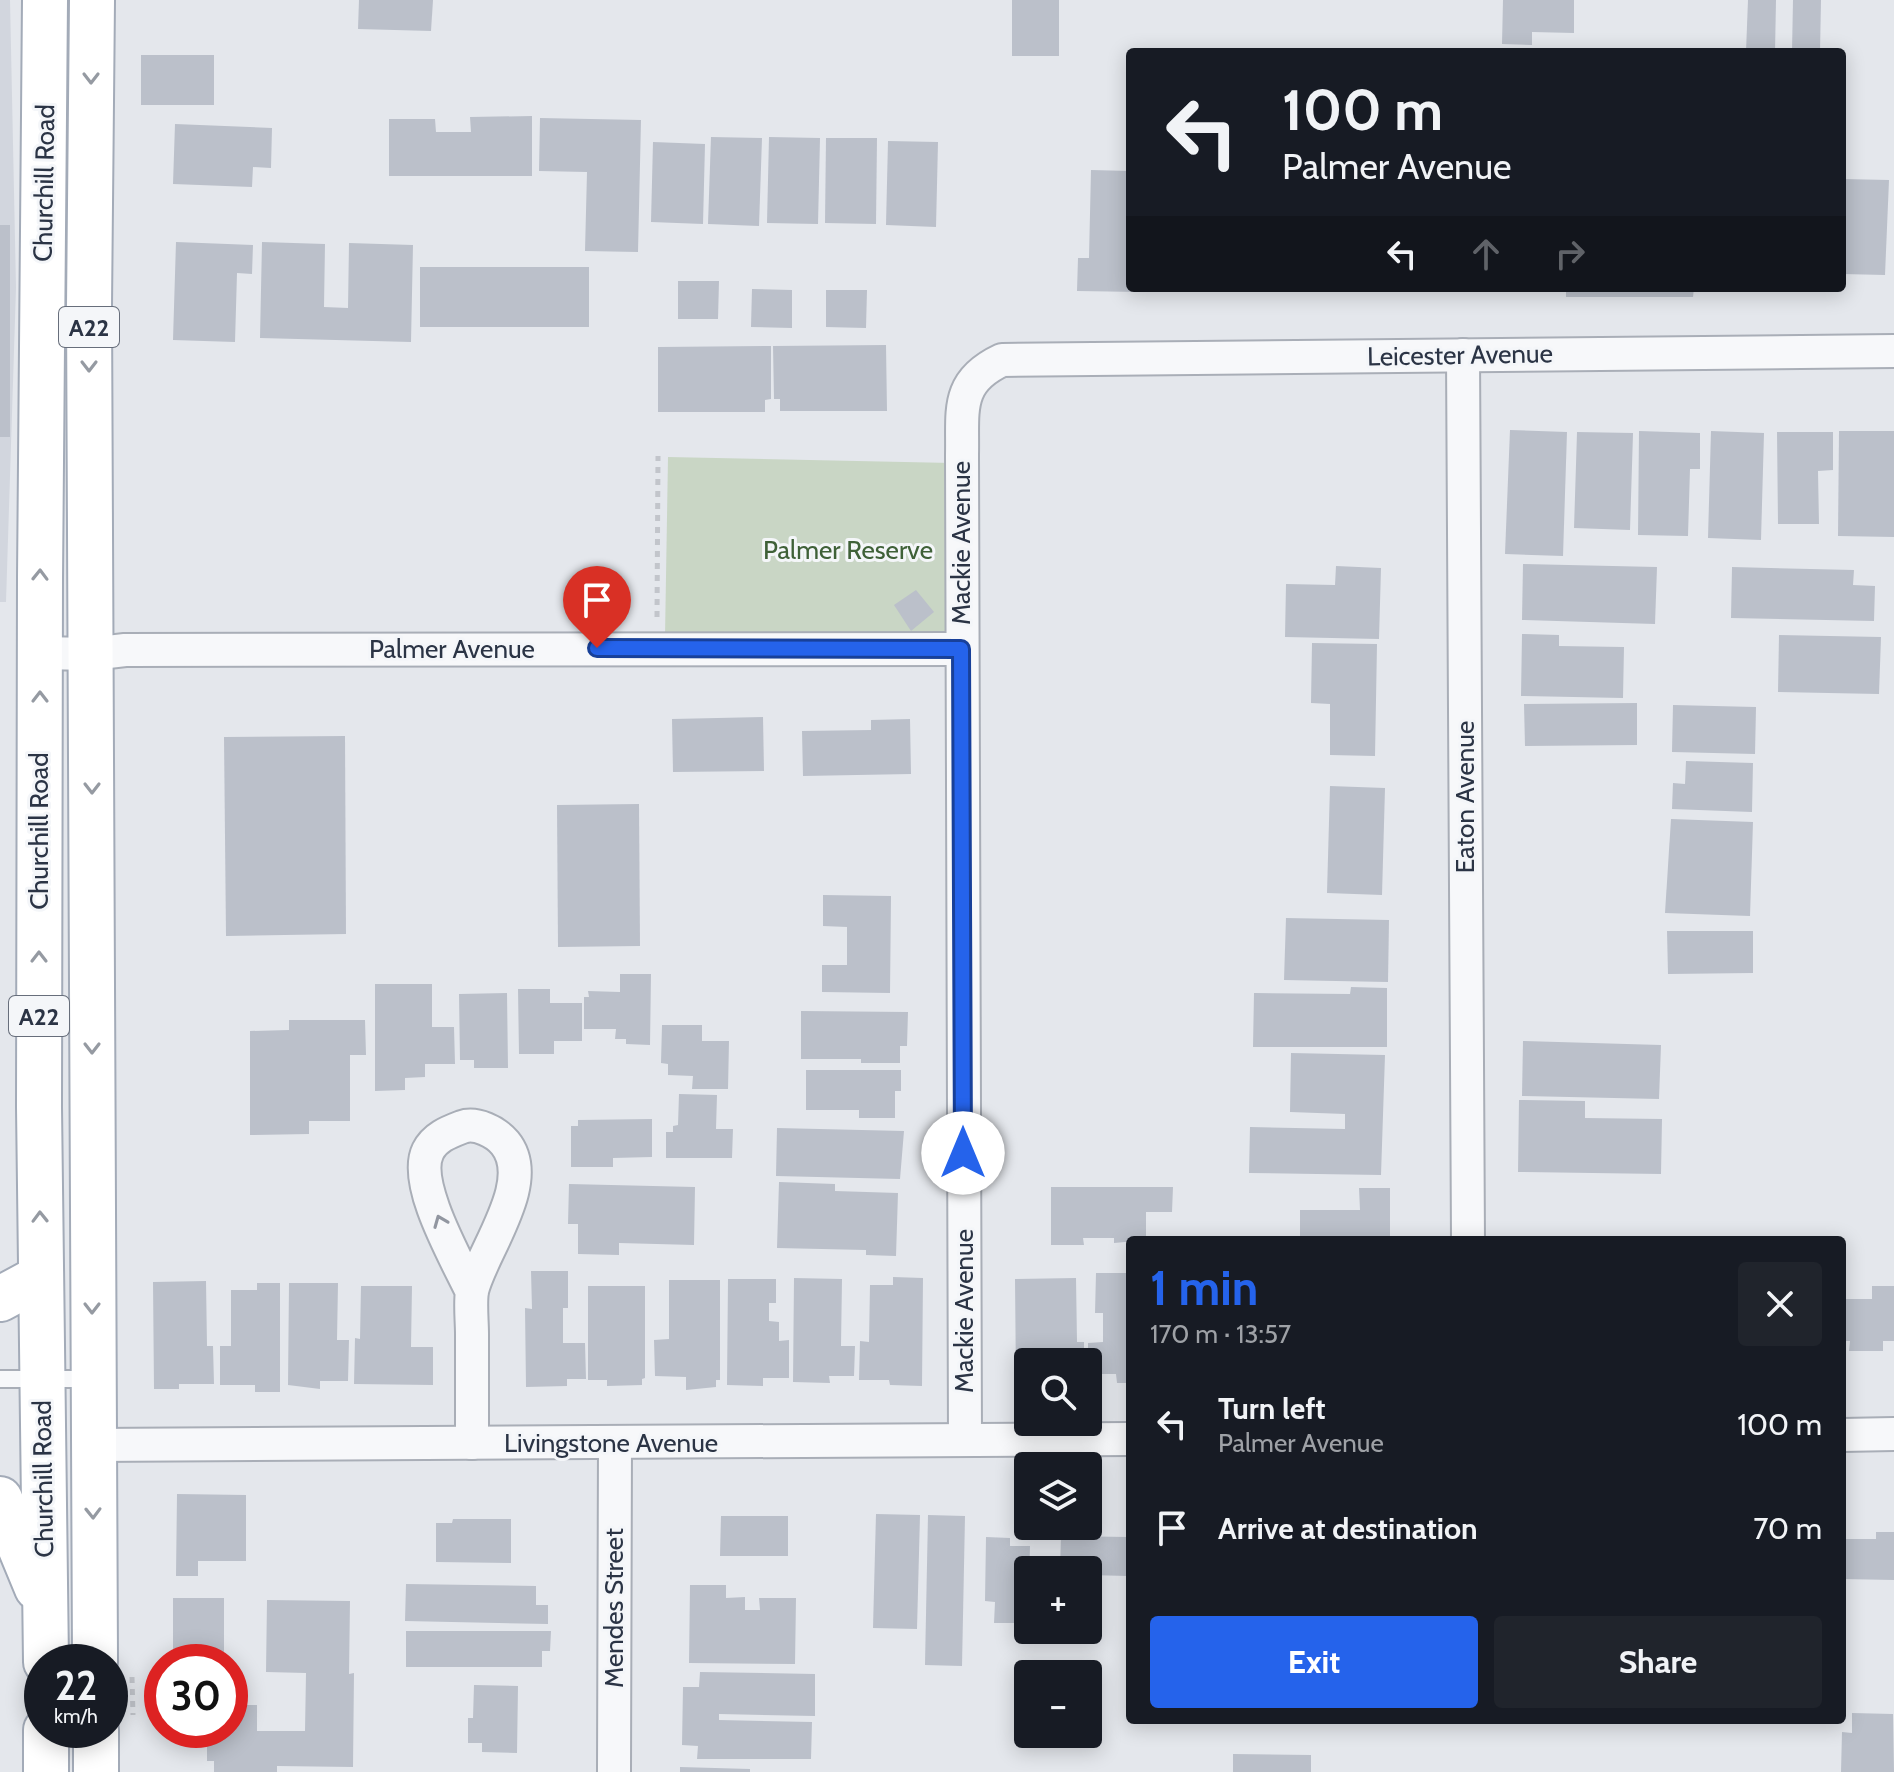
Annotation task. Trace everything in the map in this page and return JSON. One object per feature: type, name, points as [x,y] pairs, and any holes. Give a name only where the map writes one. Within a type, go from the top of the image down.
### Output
[{"type":"main road","name":"Churchill Road","points":[[45,0],[40,653],[41,1277],[20,1379],[45,1609],[46,1644]]},
{"type":"main road","name":"Churchill Road","points":[[92,0],[89,306],[95,1644]]},
{"type":"main road","points":[[0,1299],[41,1277]]},
{"type":"main road","points":[[0,1499],[45,1609]]},
{"type":"main road","points":[[46,1748],[46,1772]]},
{"type":"main road","points":[[96,1748],[96,1772]]},
{"type":"street","name":"Leicester Avenue","points":[[1026,360],[1894,351]]},
{"type":"street","name":"Eaton Avenue","points":[[1463,355],[1468,1236]]},
{"type":"street","name":"Mackie Avenue","points":[[965,1440],[961,649],[964,395],[985,368],[1002,360],[1026,360]]},
{"type":"street","name":"Palmer Avenue","points":[[40,653],[91,654],[125,650],[961,649]]},
{"type":"street","points":[[472,1292],[472,1443]]},
{"type":"street","points":[[1846,1435],[1894,1434]]},
{"type":"street","name":"Livingstone Avenue","points":[[93,1445],[1126,1439]]},
{"type":"street","name":"Mendes Street","points":[[614,1772],[615,1444]]},
{"type":"lane","points":[[20,1379],[94,1379]]},
{"type":"path","points":[[657,626],[658,456]]},
{"type":"shaded area","points":[[0,0],[10,0],[16,288],[6,602],[0,602]]},
{"type":"green space","name":"Palmer Reserve","points":[[668,457],[952,463],[952,642],[665,637]]},
{"type":"building","points":[[359,0],[433,0],[431,31],[358,29]]},
{"type":"building","points":[[1012,0],[1059,0],[1059,56],[1012,56]]},
{"type":"building","points":[[1503,0],[1574,0],[1574,33],[1532,32],[1532,45],[1502,44]]},
{"type":"building","points":[[1748,0],[1776,0],[1775,48],[1746,48]]},
{"type":"building","points":[[1793,0],[1821,0],[1820,48],[1792,48]]},
{"type":"building","points":[[141,55],[214,55],[214,105],[141,105]]},
{"type":"building","points":[[532,116],[532,176],[389,176],[389,119],[435,119],[436,132],[471,132],[470,117]]},
{"type":"building","points":[[540,118],[641,120],[638,252],[585,251],[587,172],[539,171]]},
{"type":"building","points":[[175,124],[272,128],[271,168],[253,167],[252,187],[173,184]]},
{"type":"building","points":[[711,137],[762,138],[759,226],[708,224]]},
{"type":"building","points":[[769,137],[820,138],[818,224],[767,223]]},
{"type":"building","points":[[826,138],[877,138],[876,224],[825,223]]},
{"type":"building","points":[[888,141],[938,142],[936,227],[886,225]]},
{"type":"building","points":[[653,142],[705,144],[703,224],[651,222]]},
{"type":"building","points":[[1091,170],[1126,171],[1126,292],[1077,291],[1078,258],[1089,258]]},
{"type":"building","points":[[1846,179],[1889,180],[1885,275],[1846,274]]},
{"type":"building","points":[[0,225],[10,225],[10,437],[0,437]]},
{"type":"building","points":[[176,242],[253,245],[252,274],[237,273],[235,342],[173,340]]},
{"type":"building","points":[[262,242],[325,244],[324,307],[348,308],[349,243],[413,245],[411,342],[260,338]]},
{"type":"building","points":[[420,267],[589,267],[589,327],[420,327]]},
{"type":"building","points":[[678,281],[719,281],[718,319],[678,319]]},
{"type":"building","points":[[752,289],[792,290],[792,328],[751,327]]},
{"type":"building","points":[[826,290],[867,290],[866,328],[826,327]]},
{"type":"building","points":[[1566,292],[1694,292],[1693,297],[1566,297]]},
{"type":"building","points":[[886,345],[887,411],[780,411],[780,399],[774,399],[773,346]]},
{"type":"building","points":[[771,346],[771,399],[765,400],[765,412],[658,412],[658,347]]},
{"type":"building","points":[[1510,430],[1567,432],[1563,556],[1505,554]]},
{"type":"building","points":[[1639,431],[1700,433],[1700,469],[1690,469],[1688,536],[1638,535]]},
{"type":"building","points":[[1711,431],[1764,433],[1761,540],[1708,538]]},
{"type":"building","points":[[1839,431],[1894,431],[1894,537],[1838,536]]},
{"type":"building","points":[[1577,432],[1633,433],[1630,530],[1574,528]]},
{"type":"building","points":[[1777,432],[1833,432],[1833,470],[1818,471],[1819,524],[1778,524]]},
{"type":"building","points":[[1523,564],[1657,567],[1655,624],[1522,620]]},
{"type":"building","points":[[1336,566],[1381,568],[1379,639],[1285,637],[1286,584],[1335,585]]},
{"type":"building","points":[[1732,567],[1854,570],[1853,585],[1875,586],[1874,621],[1731,618]]},
{"type":"building","points":[[916,590],[934,612],[911,631],[894,605]]},
{"type":"building","points":[[1522,634],[1559,635],[1559,646],[1624,647],[1623,698],[1521,696]]},
{"type":"building","points":[[1779,635],[1881,637],[1879,694],[1778,692]]},
{"type":"building","points":[[1312,643],[1377,644],[1375,756],[1330,755],[1330,704],[1311,703]]},
{"type":"building","points":[[1637,703],[1637,745],[1525,746],[1524,704]]},
{"type":"building","points":[[1673,705],[1756,707],[1755,754],[1672,752]]},
{"type":"building","points":[[763,717],[764,771],[673,772],[672,719]]},
{"type":"building","points":[[910,719],[911,774],[803,776],[802,731],[871,730],[871,720]]},
{"type":"building","points":[[345,736],[346,934],[226,936],[224,737]]},
{"type":"building","points":[[1686,761],[1753,763],[1752,812],[1672,809],[1673,783],[1685,784]]},
{"type":"building","points":[[1330,786],[1385,788],[1382,895],[1327,893]]},
{"type":"building","points":[[639,804],[640,946],[558,947],[557,805]]},
{"type":"building","points":[[1671,819],[1753,822],[1750,916],[1665,913]]},
{"type":"building","points":[[823,895],[891,896],[890,993],[822,992],[822,965],[847,965],[847,927],[823,926]]},
{"type":"building","points":[[1286,918],[1389,920],[1388,982],[1284,980]]},
{"type":"building","points":[[1667,931],[1753,931],[1753,973],[1668,974]]},
{"type":"building","points":[[620,974],[651,974],[650,1045],[626,1044],[626,1039],[615,1039],[616,1029],[584,1029],[584,997],[589,997],[588,991],[620,992]]},
{"type":"building","points":[[375,984],[432,984],[432,1027],[454,1027],[455,1064],[425,1064],[425,1077],[405,1078],[405,1090],[375,1091]]},
{"type":"building","points":[[1351,987],[1387,988],[1387,1047],[1253,1047],[1254,993],[1350,994]]},
{"type":"building","points":[[518,989],[550,989],[550,1003],[582,1003],[582,1041],[554,1041],[554,1054],[519,1054]]},
{"type":"building","points":[[507,993],[508,1068],[474,1068],[474,1060],[460,1060],[459,994]]},
{"type":"building","points":[[801,1011],[908,1012],[907,1046],[900,1046],[900,1063],[861,1063],[861,1059],[801,1059]]},
{"type":"building","points":[[289,1020],[365,1020],[366,1055],[350,1055],[350,1121],[309,1121],[309,1134],[250,1135],[250,1031],[289,1030]]},
{"type":"building","points":[[662,1025],[702,1025],[702,1041],[729,1041],[728,1089],[692,1089],[693,1076],[668,1075],[668,1064],[661,1063]]},
{"type":"building","points":[[1523,1041],[1661,1045],[1659,1099],[1522,1096]]},
{"type":"building","points":[[1291,1053],[1385,1055],[1381,1175],[1249,1173],[1250,1127],[1345,1129],[1345,1114],[1290,1112]]},
{"type":"building","points":[[806,1070],[901,1070],[901,1091],[895,1091],[895,1118],[859,1118],[859,1110],[806,1110]]},
{"type":"building","points":[[679,1094],[717,1095],[716,1129],[733,1129],[732,1158],[666,1158],[666,1132],[673,1132],[673,1126],[678,1125]]},
{"type":"building","points":[[1519,1100],[1585,1101],[1585,1118],[1662,1119],[1661,1174],[1518,1172]]},
{"type":"building","points":[[652,1119],[652,1157],[613,1158],[613,1167],[571,1167],[571,1126],[578,1126],[578,1120]]},
{"type":"building","points":[[777,1128],[904,1131],[900,1179],[776,1176]]},
{"type":"building","points":[[779,1182],[835,1184],[835,1191],[898,1193],[896,1256],[866,1255],[866,1250],[777,1248]]},
{"type":"building","points":[[569,1184],[695,1187],[694,1245],[619,1243],[619,1255],[578,1254],[578,1224],[568,1224]]},
{"type":"building","points":[[1051,1187],[1173,1187],[1172,1212],[1146,1212],[1146,1236],[1126,1236],[1126,1242],[1114,1243],[1114,1238],[1083,1238],[1084,1245],[1051,1245]]},
{"type":"building","points":[[1359,1188],[1390,1188],[1390,1236],[1300,1236],[1300,1210],[1360,1210]]},
{"type":"building","points":[[531,1271],[568,1271],[568,1308],[563,1308],[563,1343],[585,1343],[586,1379],[567,1379],[567,1386],[526,1387],[525,1308],[532,1309]]},
{"type":"building","points":[[1096,1273],[1126,1273],[1126,1383],[1117,1383],[1116,1374],[1102,1374],[1102,1348],[1088,1348],[1088,1343],[1103,1342],[1103,1313],[1095,1313]]},
{"type":"building","points":[[893,1277],[923,1278],[922,1386],[890,1385],[889,1380],[859,1380],[860,1341],[869,1342],[870,1285],[893,1285]]},
{"type":"building","points":[[794,1278],[842,1279],[841,1346],[855,1346],[854,1376],[829,1376],[830,1383],[793,1382]]},
{"type":"building","points":[[1076,1278],[1077,1342],[1084,1342],[1084,1348],[1016,1348],[1015,1279]]},
{"type":"building","points":[[728,1279],[776,1279],[776,1303],[769,1303],[769,1321],[779,1322],[779,1341],[789,1340],[789,1378],[763,1378],[763,1386],[727,1385]]},
{"type":"building","points":[[669,1280],[720,1280],[720,1380],[716,1380],[716,1387],[686,1390],[686,1377],[655,1376],[654,1340],[669,1339]]},
{"type":"building","points":[[206,1281],[207,1346],[213,1346],[214,1384],[179,1384],[179,1389],[154,1389],[153,1282]]},
{"type":"building","points":[[257,1283],[280,1283],[280,1392],[255,1392],[255,1385],[220,1385],[220,1346],[231,1346],[231,1290],[257,1290]]},
{"type":"building","points":[[289,1283],[338,1283],[337,1340],[349,1340],[348,1381],[320,1381],[320,1389],[288,1385]]},
{"type":"building","points":[[361,1286],[412,1286],[411,1347],[433,1347],[433,1385],[354,1384],[355,1338],[360,1339]]},
{"type":"building","points":[[588,1286],[645,1286],[645,1378],[642,1385],[607,1386],[607,1380],[588,1380]]},
{"type":"building","points":[[1872,1286],[1894,1286],[1894,1341],[1883,1341],[1883,1351],[1849,1351],[1850,1341],[1846,1341],[1846,1299],[1872,1299]]},
{"type":"building","points":[[177,1494],[246,1495],[246,1561],[198,1561],[198,1576],[176,1576]]},
{"type":"building","points":[[876,1514],[920,1515],[917,1629],[873,1628]]},
{"type":"building","points":[[928,1515],[965,1516],[962,1666],[925,1665]]},
{"type":"building","points":[[721,1516],[788,1516],[788,1556],[720,1556]]},
{"type":"building","points":[[453,1519],[511,1519],[511,1563],[436,1562],[436,1523],[452,1523]]},
{"type":"building","points":[[1876,1532],[1894,1532],[1894,1580],[1846,1579],[1846,1539],[1876,1539]]},
{"type":"building","points":[[986,1537],[1010,1538],[1010,1546],[1030,1546],[1030,1556],[1014,1556],[1014,1623],[994,1623],[995,1602],[985,1601]]},
{"type":"building","points":[[1126,1537],[1126,1576],[1102,1575],[1102,1556],[1060,1556],[1061,1540]]},
{"type":"building","points":[[406,1584],[536,1586],[536,1605],[548,1605],[548,1624],[405,1621]]},
{"type":"building","points":[[690,1585],[726,1585],[726,1598],[745,1597],[745,1610],[760,1610],[759,1598],[796,1598],[795,1664],[689,1663]]},
{"type":"building","points":[[173,1598],[224,1598],[224,1644],[173,1644]]},
{"type":"building","points":[[267,1600],[350,1601],[349,1674],[354,1673],[353,1767],[277,1766],[277,1772],[214,1772],[214,1761],[207,1761],[207,1748],[248,1748],[248,1705],[257,1705],[257,1731],[305,1731],[306,1673],[266,1672]]},
{"type":"building","points":[[406,1631],[551,1631],[550,1651],[542,1651],[542,1667],[406,1667]]},
{"type":"building","points":[[700,1672],[815,1674],[815,1716],[719,1714],[719,1720],[812,1722],[811,1759],[697,1759],[698,1746],[682,1745],[683,1687],[699,1687]]},
{"type":"building","points":[[474,1685],[518,1686],[517,1753],[482,1752],[482,1743],[468,1743],[468,1718],[473,1718]]},
{"type":"building","points":[[1852,1713],[1893,1714],[1894,1772],[1841,1772],[1842,1732],[1852,1733]]},
{"type":"building","points":[[1233,1754],[1311,1755],[1311,1772],[1233,1772]]},
{"type":"building","points":[[680,1767],[750,1769],[750,1772],[680,1772]]},
{"type":"route","points":[[597,648],[961,649],[963,1153]]}]
